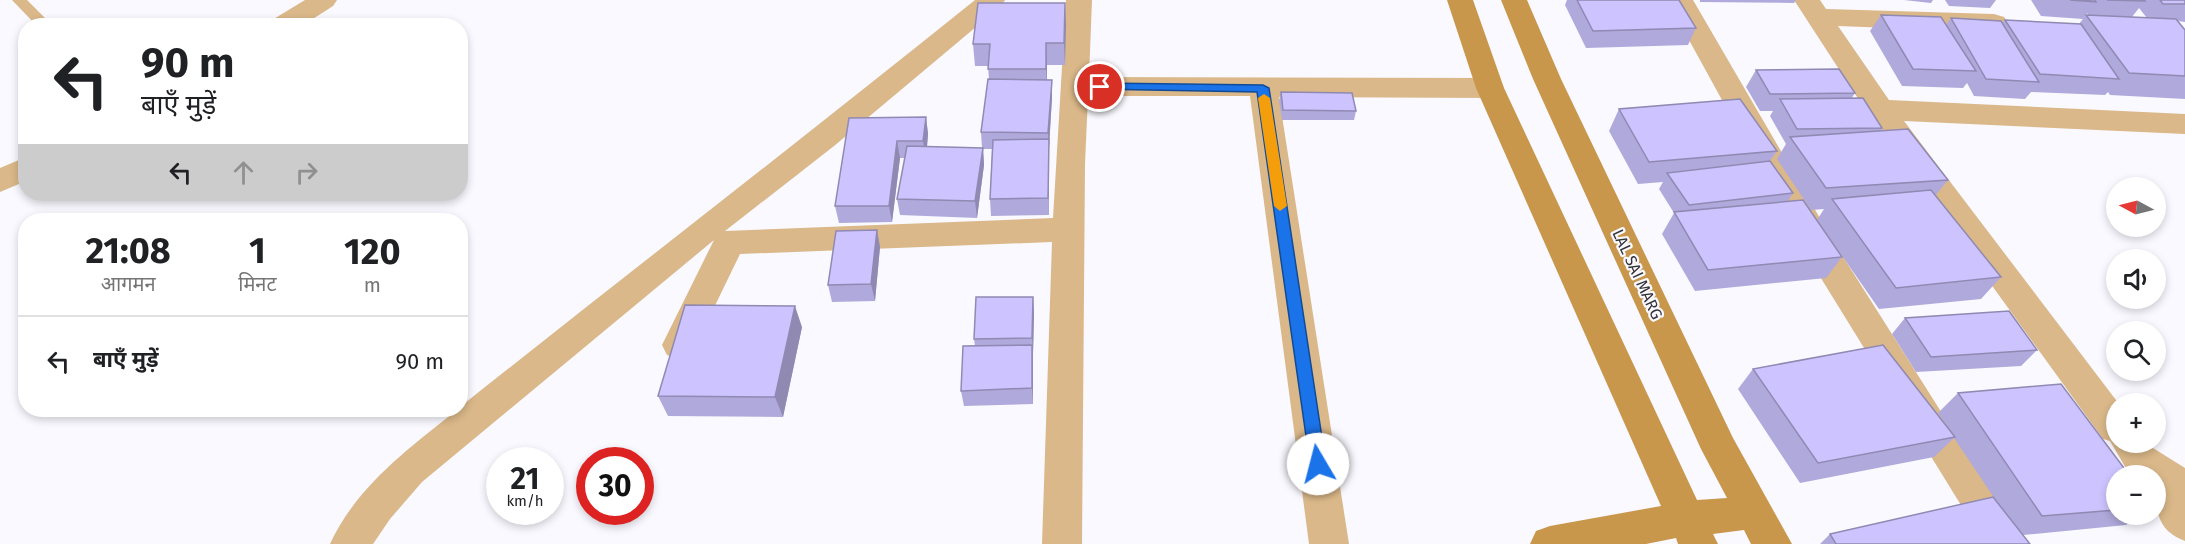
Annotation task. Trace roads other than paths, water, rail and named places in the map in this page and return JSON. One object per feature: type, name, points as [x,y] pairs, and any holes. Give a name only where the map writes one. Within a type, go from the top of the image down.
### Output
[{"type":"street","points":[[295,18],[324,0]]},
{"type":"street","points":[[350,544],[376,507],[409,470],[716,236],[823,139],[992,0]]},
{"type":"street","points":[[1062,544],[1069,229],[1079,0]]},
{"type":"street","points":[[1460,0],[1490,88],[1692,531]]},
{"type":"street","name":"LAL SAI MARG","points":[[1514,0],[1547,79],[1720,448],[1763,528]]},
{"type":"street","points":[[1680,0],[1822,254],[2007,544]]},
{"type":"street","points":[[1812,8],[2019,24]]},
{"type":"street","points":[[1812,8],[1880,110],[2106,415]]},
{"type":"street","points":[[1076,86],[1490,88]]},
{"type":"street","points":[[1263,88],[1329,544]]},
{"type":"street","points":[[1880,110],[2185,124]]},
{"type":"street","points":[[0,181],[18,172]]},
{"type":"street","points":[[716,236],[1069,229]]},
{"type":"street","points":[[676,352],[716,236]]},
{"type":"street","points":[[2166,477],[2185,488]]},
{"type":"street","points":[[2166,496],[2185,523]]},
{"type":"street","points":[[1550,544],[1692,531],[1763,528]]},
{"type":"lane","points":[[19,0],[38,18]]}]
